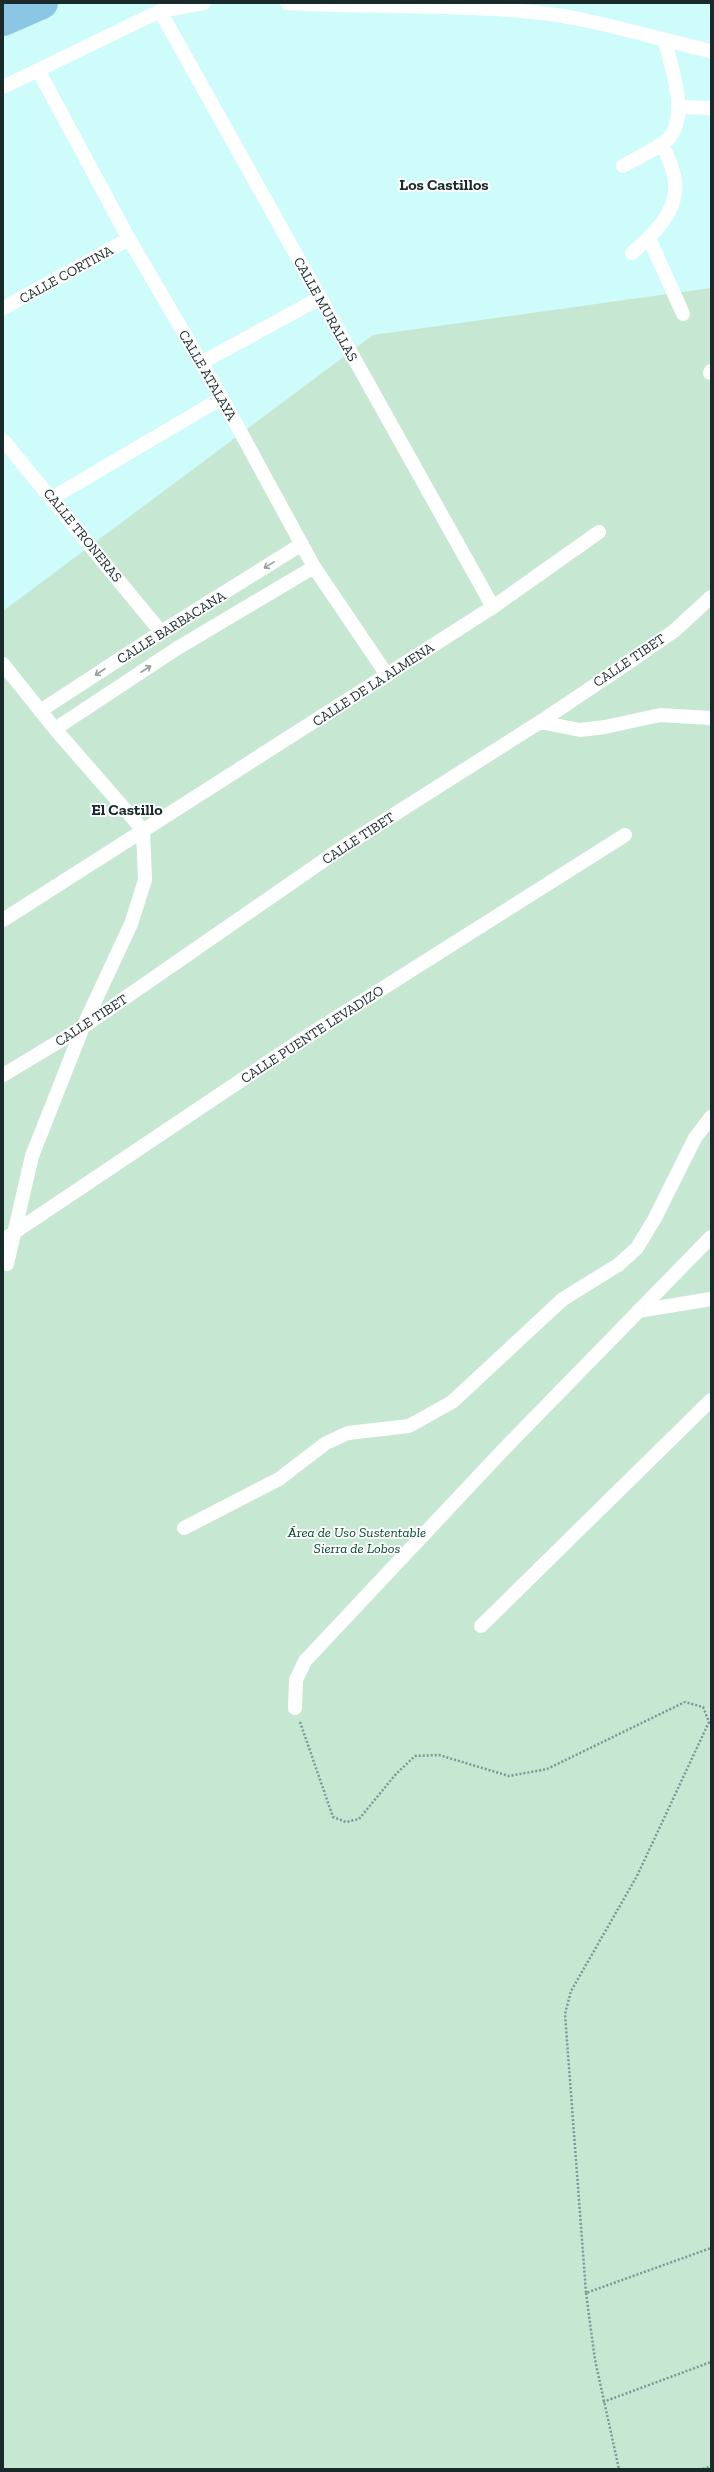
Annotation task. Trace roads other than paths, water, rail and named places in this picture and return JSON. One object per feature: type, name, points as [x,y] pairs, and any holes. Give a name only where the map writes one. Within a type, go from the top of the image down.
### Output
[{"type":"street","points":[[3,87],[160,11],[204,3]]},
{"type":"street","points":[[287,3],[335,6],[461,6],[535,12],[610,26],[665,41],[711,51]]},
{"type":"street","name":"CALLE MURALLAS","points":[[160,11],[493,607]]},
{"type":"street","points":[[623,166],[662,144],[674,132],[678,121],[679,106],[665,41]]},
{"type":"street","name":"CALLE ATALAYA","points":[[38,70],[129,239],[202,362],[314,567],[387,675]]},
{"type":"street","points":[[679,106],[711,108]]},
{"type":"street","points":[[632,253],[649,238],[663,221],[675,192],[671,166],[662,144]]},
{"type":"street","points":[[649,238],[683,314]]},
{"type":"street","name":"CALLE CORTINA","points":[[4,306],[129,239]]},
{"type":"street","points":[[202,362],[320,298]]},
{"type":"street","points":[[52,498],[222,398]]},
{"type":"street","name":"CALLE TRONERAS","points":[[3,440],[161,632]]},
{"type":"street","name":"CALLE DE LA ALMENA","points":[[3,920],[493,607],[599,532]]},
{"type":"street","name":"CALLE BARBACANA","points":[[40,711],[161,632],[302,544]]},
{"type":"street","name":"CALLE BARBACANA","points":[[55,729],[176,649],[314,567]]},
{"type":"street","name":"CALLE TIBET","points":[[3,1075],[83,1027],[346,845],[540,722],[674,631],[711,597]]},
{"type":"street","points":[[3,664],[55,729],[143,830],[144,880],[131,924],[83,1027],[32,1156],[8,1236],[7,1264]]},
{"type":"street","points":[[540,722],[580,730],[605,727],[660,715],[711,718]]},
{"type":"street","name":"CALLE PUENTE LEVADIZO","points":[[8,1236],[301,1040],[625,835]]},
{"type":"street","points":[[184,1528],[279,1479],[326,1443],[348,1434],[383,1431],[409,1426],[452,1402],[563,1299],[618,1266],[637,1248],[655,1218],[695,1138],[711,1117]]},
{"type":"street","points":[[295,1708],[296,1680],[306,1660],[638,1311],[711,1237]]},
{"type":"street","points":[[638,1311],[711,1299]]},
{"type":"street","points":[[481,1626],[711,1400]]},
{"type":"waterway","points":[[3,20],[42,3]]},
{"type":"district","name":"Los Castillos","points":[[444,184]]},
{"type":"district","name":"El Castillo","points":[[127,809]]},
{"type":"park label","name":"Área de Uso Sustentable Sierra de Lobos","points":[[357,1540]]}]
